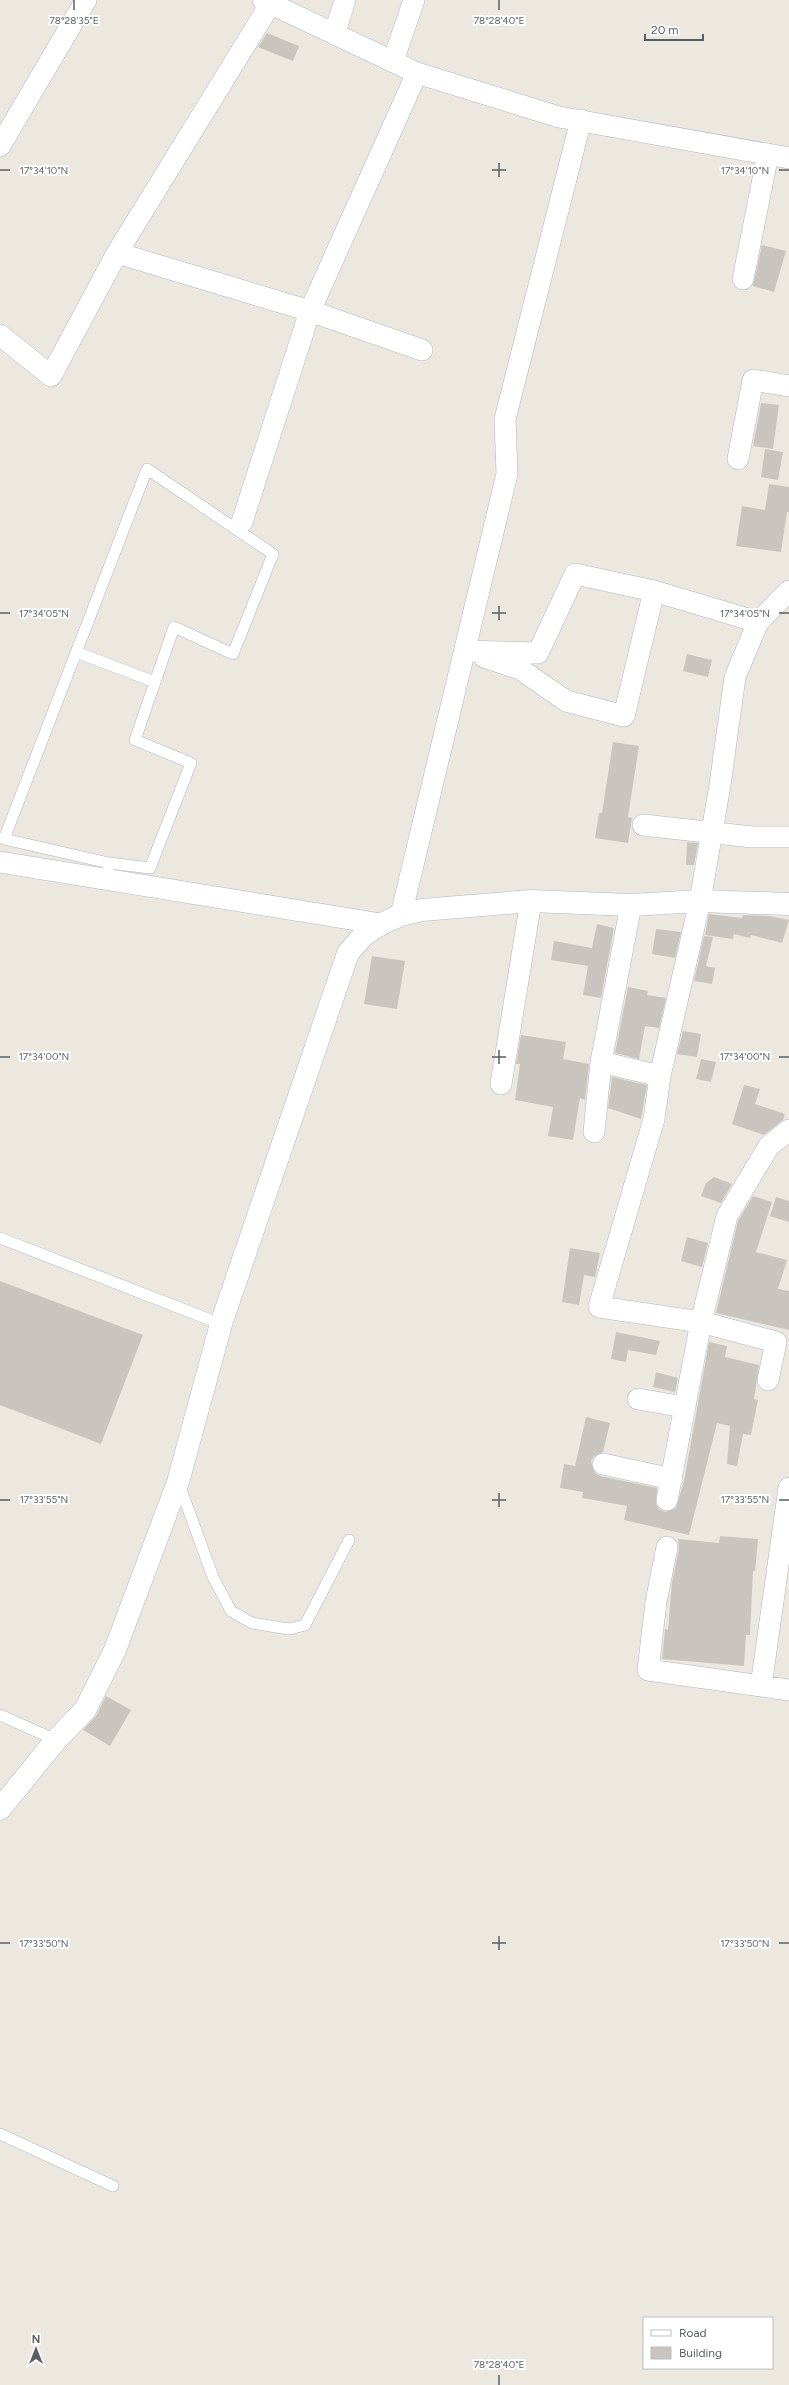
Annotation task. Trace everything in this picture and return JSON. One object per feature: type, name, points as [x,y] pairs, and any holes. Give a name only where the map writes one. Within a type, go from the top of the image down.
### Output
[{"type":"main road","points":[[0,1809],[56,1740],[85,1710],[115,1650],[178,1482],[222,1324],[348,954],[364,935],[381,924],[401,915],[422,910],[531,901],[631,905],[700,901],[789,904]]},
{"type":"street","points":[[0,146],[86,0]]},
{"type":"street","points":[[335,32],[345,0]]},
{"type":"street","points":[[393,60],[414,0]]},
{"type":"street","points":[[0,335],[51,376],[117,253],[267,2],[335,32],[417,73],[559,117],[789,158]]},
{"type":"street","points":[[242,522],[310,311],[417,73]]},
{"type":"street","points":[[401,915],[507,474],[505,419],[580,120]]},
{"type":"street","points":[[743,279],[768,154]]},
{"type":"street","points":[[117,253],[310,311],[422,350]]},
{"type":"street","points":[[738,459],[753,380],[789,386]]},
{"type":"street","points":[[464,651],[538,652],[575,574],[654,591],[758,622]]},
{"type":"street","points":[[464,651],[520,669],[566,701],[624,716],[654,591]]},
{"type":"street","points":[[768,1380],[776,1342],[701,1322],[599,1307],[654,1119],[660,1076],[700,901],[712,832],[734,677],[758,622],[789,591]]},
{"type":"street","points":[[643,826],[752,837],[789,837]]},
{"type":"street","points":[[0,862],[108,871],[381,924]]},
{"type":"street","points":[[501,1084],[531,901]]},
{"type":"street","points":[[594,1132],[601,1062],[631,905]]},
{"type":"street","points":[[601,1062],[660,1076]]},
{"type":"street","points":[[667,1500],[701,1322],[728,1216],[769,1146],[789,1130]]},
{"type":"street","points":[[638,1399],[684,1407]]},
{"type":"street","points":[[603,1464],[672,1479]]},
{"type":"street","points":[[761,1686],[789,1488]]},
{"type":"street","points":[[667,1547],[656,1602],[648,1670],[789,1690]]},
{"type":"lane","points":[[147,469],[273,554],[233,654],[174,627],[135,740],[192,763],[150,868],[108,871],[4,839],[76,652],[147,469]]},
{"type":"lane","points":[[76,652],[155,682]]},
{"type":"lane","points":[[0,1238],[222,1324]]},
{"type":"lane","points":[[178,1482],[213,1577],[231,1610],[252,1623],[289,1629],[305,1625],[349,1540]]},
{"type":"lane","points":[[0,1715],[56,1740]]},
{"type":"lane","points":[[0,2134],[113,2186]]},
{"type":"building","points":[[267,33],[299,46],[293,61],[258,47]]},
{"type":"building","points":[[762,245],[786,251],[774,292],[753,286]]},
{"type":"building","points":[[761,403],[779,405],[773,449],[753,446]]},
{"type":"building","points":[[765,449],[783,452],[778,480],[761,477]]},
{"type":"building","points":[[769,484],[789,487],[789,512],[787,512],[781,552],[736,546],[742,506],[765,510]]},
{"type":"building","points":[[687,654],[712,660],[708,677],[683,671]]},
{"type":"building","points":[[613,742],[639,746],[628,817],[632,818],[628,843],[595,838],[599,813],[602,813]]},
{"type":"building","points":[[687,842],[698,843],[694,865],[686,865]]},
{"type":"building","points":[[709,914],[742,918],[743,915],[769,916],[789,920],[782,943],[751,935],[750,938],[734,934],[733,939],[705,935]]},
{"type":"building","points":[[597,924],[614,928],[601,998],[583,995],[588,966],[551,960],[554,941],[592,948]]},
{"type":"building","points":[[656,929],[681,932],[675,958],[652,954]]},
{"type":"building","points":[[704,936],[713,937],[706,966],[715,968],[712,984],[694,981]]},
{"type":"building","points":[[372,956],[405,961],[397,1009],[364,1004]]},
{"type":"building","points":[[628,987],[648,991],[647,995],[666,998],[659,1028],[645,1026],[639,1059],[615,1053]]},
{"type":"building","points":[[683,1031],[701,1034],[697,1057],[677,1054]]},
{"type":"building","points":[[521,1035],[566,1042],[563,1059],[589,1064],[585,1100],[580,1098],[573,1140],[548,1136],[553,1107],[515,1100],[520,1064],[516,1064]]},
{"type":"building","points":[[701,1059],[716,1062],[711,1082],[696,1079]]},
{"type":"building","points":[[612,1077],[647,1085],[641,1119],[608,1108]]},
{"type":"building","points":[[744,1085],[760,1089],[755,1104],[785,1114],[783,1120],[764,1135],[732,1124]]},
{"type":"building","points":[[714,1177],[732,1184],[721,1203],[701,1196],[706,1183]]},
{"type":"building","points":[[753,1196],[772,1202],[756,1252],[787,1260],[778,1289],[789,1291],[789,1330],[716,1313],[738,1221]]},
{"type":"building","points":[[776,1197],[789,1201],[789,1222],[770,1216]]},
{"type":"building","points":[[687,1237],[708,1243],[702,1267],[681,1261]]},
{"type":"building","points":[[570,1248],[600,1253],[595,1277],[584,1275],[579,1305],[562,1302]]},
{"type":"building","points":[[0,1281],[143,1335],[101,1444],[0,1405]]},
{"type":"building","points":[[616,1332],[660,1341],[656,1355],[628,1350],[626,1362],[611,1359]]},
{"type":"building","points":[[709,1342],[727,1346],[725,1357],[759,1365],[754,1399],[758,1400],[751,1435],[743,1434],[737,1466],[727,1464],[730,1426],[717,1423],[689,1535],[624,1520],[627,1506],[582,1498],[583,1492],[560,1488],[564,1464],[575,1466],[586,1417],[610,1423],[603,1452],[594,1456],[591,1461],[595,1473],[600,1476],[657,1488],[656,1504],[659,1509],[665,1512],[676,1508],[684,1481]]},
{"type":"building","points":[[656,1372],[678,1378],[675,1392],[653,1387]]},
{"type":"building","points":[[720,1536],[758,1539],[755,1572],[753,1571],[750,1635],[746,1635],[744,1666],[662,1659],[665,1629],[668,1630],[672,1582],[679,1549],[678,1539],[719,1543]]},
{"type":"building","points":[[106,1696],[131,1710],[110,1746],[83,1730],[96,1716]]}]
